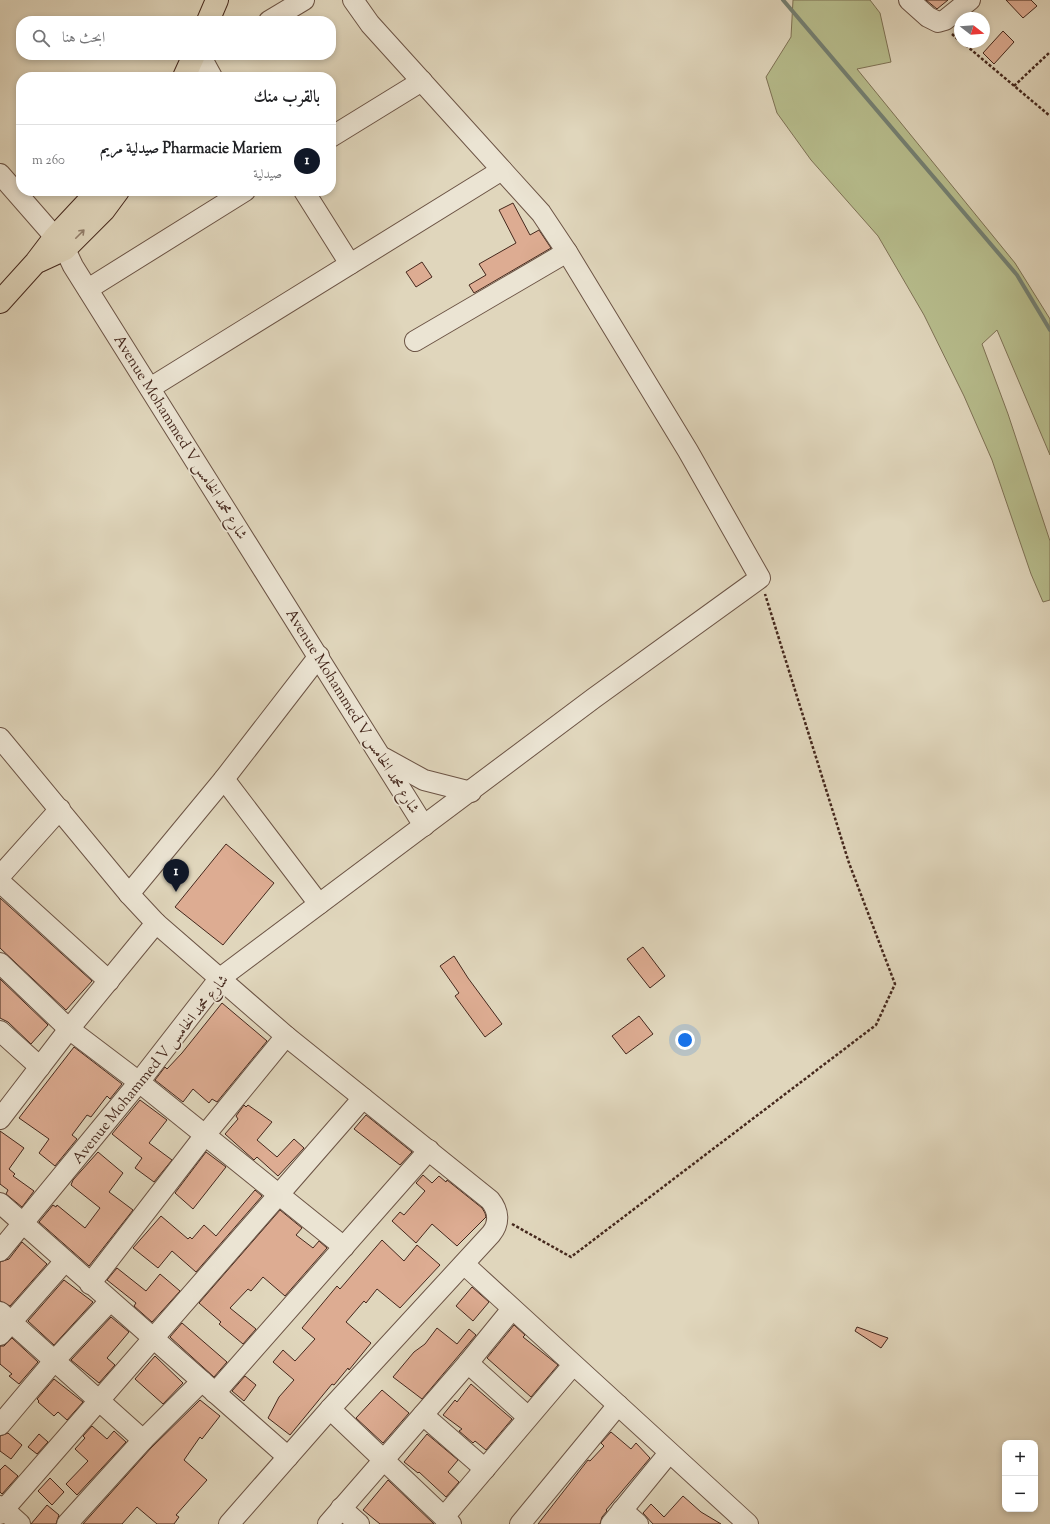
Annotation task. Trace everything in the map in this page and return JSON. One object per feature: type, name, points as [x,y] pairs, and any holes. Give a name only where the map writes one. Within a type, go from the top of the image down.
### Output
[{"type":"main road","points":[[194,16],[201,0]]},
{"type":"main road","points":[[210,16],[217,0]]},
{"type":"main road","points":[[171,72],[176,60]]},
{"type":"main road","points":[[190,72],[204,61]]},
{"type":"main road","points":[[60,243],[94,196]]},
{"type":"main road","points":[[0,302],[36,262],[104,210],[114,196]]},
{"type":"street","points":[[278,16],[304,0]]},
{"type":"street","points":[[353,0],[370,24],[542,213],[688,451],[760,578],[594,698],[424,826]]},
{"type":"street","points":[[909,0],[928,17],[938,22],[945,20],[970,0]]},
{"type":"street","points":[[336,134],[422,81]]},
{"type":"street","points":[[150,388],[502,170]]},
{"type":"street","name":"Avenue Mohammed V شارع محمد الخامس","points":[[0,174],[16,192]]},
{"type":"street","name":"Avenue Mohammed V شارع محمد الخامس","points":[[0,1251],[138,1082],[219,979],[424,826],[60,243],[19,196]]},
{"type":"street","points":[[88,289],[237,196]]},
{"type":"street","points":[[307,196],[350,264]]},
{"type":"street","points":[[415,342],[567,252]]},
{"type":"street","points":[[129,894],[224,779],[319,656]]},
{"type":"street","points":[[0,738],[129,894],[156,923],[286,1036],[490,1200],[494,1205],[498,1216],[495,1229],[465,1265],[330,1409],[288,1457],[238,1521]]},
{"type":"street","points":[[382,757],[424,780],[471,792]]},
{"type":"street","points":[[224,779],[319,904]]},
{"type":"street","points":[[0,876],[60,809]]},
{"type":"street","points":[[0,882],[108,981]]},
{"type":"street","points":[[1,1115],[156,923]]},
{"type":"street","points":[[0,963],[70,1029],[344,1247]]},
{"type":"street","points":[[0,1031],[40,1067]]},
{"type":"street","points":[[90,1284],[205,1135],[286,1036]]},
{"type":"street","points":[[20,1524],[1,1510],[154,1338],[363,1098]]},
{"type":"street","points":[[68,1524],[143,1440],[208,1387],[344,1247],[429,1150]]},
{"type":"street","points":[[0,1203],[90,1284],[154,1338],[288,1457]]},
{"type":"street","points":[[65,1261],[4,1323],[54,1361],[143,1440]]},
{"type":"street","points":[[465,1265],[618,1405],[669,1454],[748,1524]]},
{"type":"street","points":[[0,1425],[54,1361],[110,1301]]},
{"type":"street","points":[[328,1524],[468,1363],[512,1309]]},
{"type":"street","points":[[468,1363],[528,1417]]},
{"type":"street","points":[[330,1409],[448,1521],[485,1469],[573,1365]]},
{"type":"street","points":[[520,1524],[618,1405]]},
{"type":"street","points":[[423,1415],[485,1469]]},
{"type":"street","points":[[638,1524],[617,1517],[669,1454]]},
{"type":"street","points":[[341,1508],[359,1524]]},
{"type":"path","points":[[969,48],[1050,116]]},
{"type":"path","points":[[1014,86],[1050,52]]},
{"type":"path","points":[[498,1216],[571,1256],[876,1025],[895,984],[849,863],[760,578]]},
{"type":"green space","points":[[793,0],[870,0],[880,13],[891,62],[857,69],[1015,263],[1050,319],[1050,455],[997,330],[982,344],[1008,414],[1050,541],[1050,600],[1043,602],[1031,574],[992,460],[964,396],[924,315],[878,236],[811,160],[777,113],[766,77],[791,37]]},
{"type":"building","points":[[926,0],[948,0],[937,9]]},
{"type":"building","points":[[1006,0],[1031,0],[1037,6],[1023,18]]},
{"type":"building","points":[[1003,31],[1014,42],[994,64],[983,53],[988,48],[990,48],[990,45]]},
{"type":"building","points":[[513,203],[530,235],[539,230],[551,248],[474,293],[469,285],[486,275],[479,264],[516,243],[499,210]]},
{"type":"building","points":[[422,262],[432,277],[416,287],[406,272]]},
{"type":"building","points":[[226,844],[274,883],[223,945],[175,907]]},
{"type":"building","points":[[0,898],[92,981],[66,1010],[0,948]]},
{"type":"building","points":[[643,947],[665,976],[650,988],[627,959]]},
{"type":"building","points":[[454,956],[468,978],[502,1024],[485,1037],[455,996],[459,993],[440,966]]},
{"type":"building","points":[[0,979],[48,1025],[31,1044],[8,1022],[0,1018]]},
{"type":"building","points":[[222,1003],[267,1041],[217,1102],[212,1099],[209,1103],[193,1089],[183,1102],[155,1080],[165,1067],[167,1069],[182,1053]]},
{"type":"building","points":[[639,1016],[653,1034],[626,1054],[612,1036]]},
{"type":"building","points":[[74,1047],[122,1084],[110,1099],[107,1096],[91,1117],[87,1115],[72,1135],[77,1139],[55,1166],[39,1153],[49,1139],[19,1118]]},
{"type":"building","points":[[140,1100],[167,1120],[149,1143],[172,1160],[154,1182],[135,1168],[142,1158],[112,1134]]},
{"type":"building","points":[[244,1105],[246,1107],[248,1105],[272,1122],[257,1140],[277,1157],[294,1139],[304,1148],[278,1176],[257,1157],[254,1160],[225,1134],[238,1119],[236,1116]]},
{"type":"building","points":[[366,1115],[412,1152],[400,1165],[354,1129]]},
{"type":"building","points":[[0,1131],[24,1148],[9,1169],[15,1174],[13,1176],[34,1191],[22,1207],[6,1194],[8,1190],[0,1184]]},
{"type":"building","points":[[98,1152],[123,1173],[109,1192],[133,1210],[89,1266],[39,1222],[53,1205],[56,1207],[57,1205],[85,1228],[100,1208],[71,1185],[73,1180]]},
{"type":"building","points":[[206,1152],[226,1167],[193,1209],[175,1193]]},
{"type":"building","points":[[423,1175],[432,1183],[439,1176],[446,1182],[447,1180],[482,1208],[485,1213],[486,1217],[457,1246],[432,1224],[416,1243],[392,1221],[400,1212],[404,1215],[425,1191],[416,1183]]},
{"type":"building","points":[[255,1190],[262,1196],[196,1272],[172,1251],[158,1268],[133,1248],[161,1216],[188,1239],[190,1237],[192,1239],[204,1225],[216,1236]]},
{"type":"building","points":[[280,1210],[302,1228],[296,1235],[313,1248],[319,1241],[327,1248],[285,1296],[263,1277],[251,1291],[248,1289],[230,1308],[256,1329],[243,1344],[219,1324],[221,1322],[199,1303]]},
{"type":"building","points":[[382,1240],[404,1261],[417,1245],[440,1265],[400,1308],[377,1289],[366,1303],[364,1301],[346,1322],[371,1343],[349,1370],[348,1368],[334,1385],[332,1384],[290,1435],[268,1418],[279,1397],[294,1380],[273,1362],[283,1350],[295,1361],[315,1339],[302,1328],[337,1286],[340,1289]]},
{"type":"building","points":[[22,1242],[47,1264],[10,1306],[0,1301],[0,1262],[9,1259]]},
{"type":"building","points":[[117,1268],[146,1291],[160,1274],[180,1291],[152,1322],[134,1306],[136,1303],[107,1280]]},
{"type":"building","points":[[64,1280],[93,1302],[54,1345],[28,1321]]},
{"type":"building","points":[[472,1287],[489,1302],[473,1321],[456,1306]]},
{"type":"building","points":[[111,1317],[129,1332],[107,1358],[115,1365],[99,1383],[71,1360]]},
{"type":"building","points":[[182,1323],[227,1362],[214,1377],[170,1337]]},
{"type":"building","points":[[514,1325],[525,1335],[523,1337],[558,1365],[531,1397],[487,1358]]},
{"type":"building","points":[[857,1327],[888,1338],[881,1348],[855,1331]]},
{"type":"building","points":[[437,1328],[457,1344],[469,1329],[476,1335],[422,1399],[393,1377],[414,1352],[425,1344]]},
{"type":"building","points":[[12,1338],[38,1362],[19,1384],[9,1376],[12,1374],[0,1364],[0,1346],[4,1346]]},
{"type":"building","points":[[155,1356],[183,1383],[163,1404],[135,1379]]},
{"type":"building","points":[[245,1376],[256,1385],[244,1401],[232,1391]]},
{"type":"building","points":[[54,1379],[83,1402],[67,1420],[58,1412],[54,1416],[38,1402],[39,1401],[37,1399]]},
{"type":"building","points":[[471,1384],[512,1419],[486,1450],[475,1441],[473,1443],[459,1431],[462,1429],[443,1415],[455,1400],[457,1402]]},
{"type":"building","points":[[382,1390],[409,1413],[383,1443],[356,1418]]},
{"type":"building","points":[[200,1400],[220,1416],[202,1439],[200,1437],[184,1460],[207,1480],[176,1515],[179,1517],[174,1524],[157,1524],[137,1507],[122,1524],[83,1524],[151,1448]]},
{"type":"building","points":[[92,1426],[107,1439],[114,1431],[126,1442],[77,1495],[66,1484],[88,1461],[75,1449],[85,1438],[83,1436]]},
{"type":"building","points":[[611,1432],[631,1449],[636,1443],[650,1458],[606,1510],[607,1511],[602,1517],[600,1524],[538,1524],[588,1460],[590,1461],[604,1446],[601,1443]]},
{"type":"building","points":[[8,1433],[22,1445],[11,1459],[0,1451],[0,1436]]},
{"type":"building","points":[[39,1434],[48,1442],[37,1454],[28,1447]]},
{"type":"building","points":[[427,1434],[458,1460],[448,1472],[459,1482],[446,1497],[419,1472],[418,1473],[404,1462]]},
{"type":"building","points":[[5,1465],[18,1476],[2,1494],[0,1492],[0,1470]]},
{"type":"building","points":[[50,1478],[64,1492],[52,1505],[38,1491]]},
{"type":"building","points":[[388,1480],[434,1524],[380,1524],[363,1510]]},
{"type":"building","points":[[683,1496],[701,1512],[721,1524],[653,1524],[643,1513],[651,1504],[664,1517]]},
{"type":"building","points":[[47,1505],[59,1515],[56,1524],[31,1524]]},
{"type":"waterway","points":[[783,0],[1017,275],[1050,330]]},
{"type":"place","name":"Pharmacie Mariem صيدلية مريم","points":[[176,892]]}]
